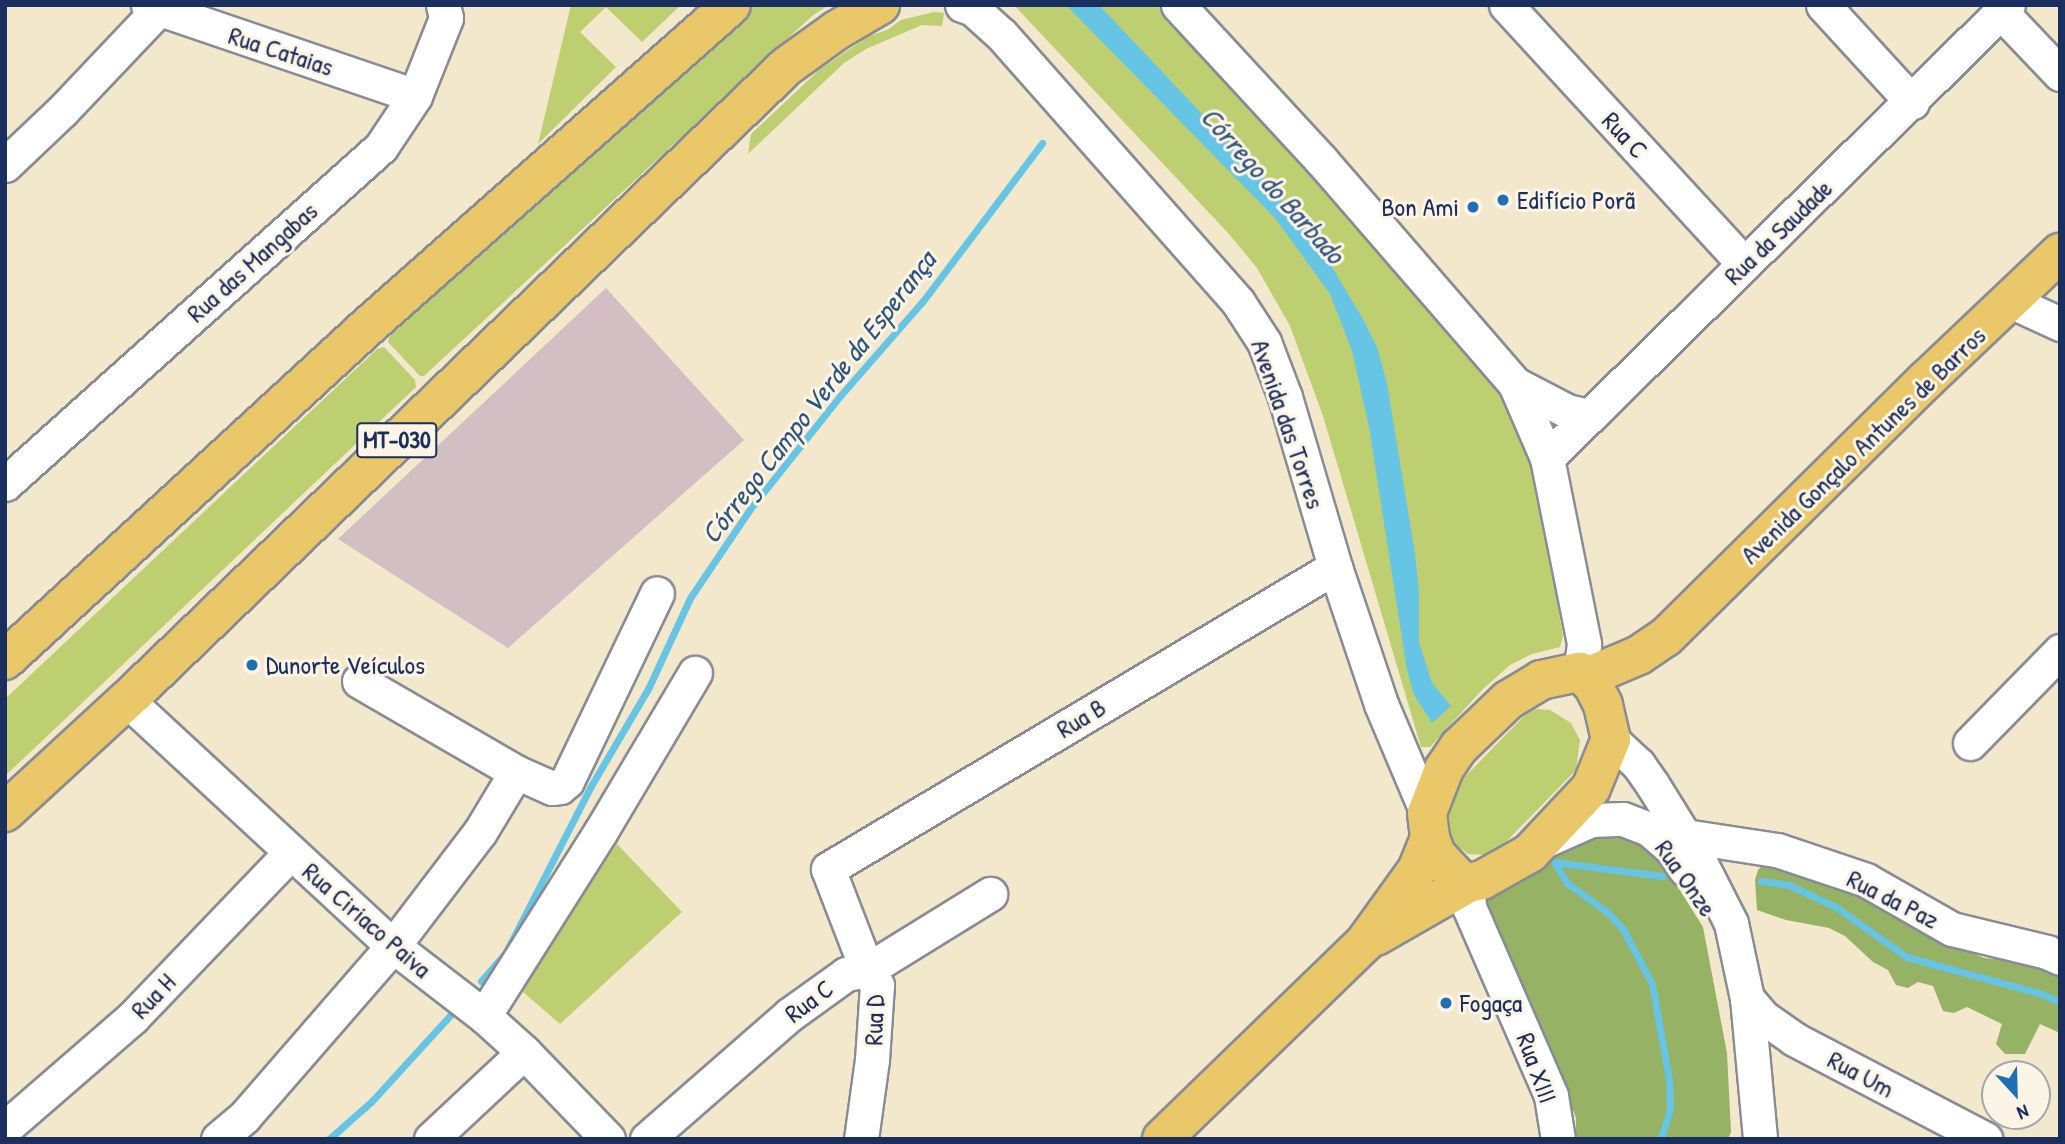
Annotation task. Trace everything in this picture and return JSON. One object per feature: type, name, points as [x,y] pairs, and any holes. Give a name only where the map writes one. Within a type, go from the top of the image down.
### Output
[{"type":"main road","points":[[5,660],[366,328],[730,5]]},
{"type":"main road","name":"MT-030","points":[[5,812],[127,700],[787,66],[847,24],[880,5]]},
{"type":"main road","name":"Avenida Gonçalo Antunes de Barros","points":[[1162,1139],[1365,942],[1416,870],[1444,769],[1459,747],[1485,721],[1508,700],[1541,680],[1583,675],[1639,655],[1666,637],[2060,253]]},
{"type":"main road","name":"Avenida Gonçalo Antunes de Barros","points":[[1365,942],[1468,883],[1482,880],[1512,865],[1541,843],[1591,788],[1623,698],[1666,637]]},
{"type":"main road","points":[[1583,675],[1603,705],[1610,733]]},
{"type":"main road","points":[[1428,825],[1449,871],[1468,883]]},
{"type":"street","name":"Rua das Mangabas","points":[[5,484],[381,147],[415,96],[446,18],[443,5]]},
{"type":"street","name":"Avenida das Torres","points":[[962,5],[972,9],[995,28],[1238,302],[1264,342],[1285,397],[1335,567],[1381,704],[1428,825]]},
{"type":"street","points":[[1178,5],[1322,161],[1515,384],[1547,457],[1584,643],[1583,675]]},
{"type":"street","name":"Rua C","points":[[1506,5],[1744,264]]},
{"type":"street","points":[[1823,5],[1912,102]]},
{"type":"street","name":"Rua Cataias","points":[[153,8],[415,96]]},
{"type":"street","points":[[5,165],[62,111],[153,8]]},
{"type":"street","points":[[2005,9],[2060,74]]},
{"type":"street","name":"Rua da Saudade","points":[[1547,457],[2005,9]]},
{"type":"street","points":[[2011,301],[2060,324]]},
{"type":"street","points":[[1515,384],[1567,411],[1590,416]]},
{"type":"street","name":"Rua B","points":[[828,869],[1335,567]]},
{"type":"street","points":[[359,681],[516,772],[552,788],[568,781],[657,593]]},
{"type":"street","points":[[1970,743],[2060,651]]},
{"type":"street","points":[[484,1016],[601,831],[695,673]]},
{"type":"street","name":"Rua Ciriaco Paiva","points":[[127,700],[393,946],[484,1016],[524,1052],[608,1139]]},
{"type":"street","name":"Rua Onze","points":[[1610,733],[1638,764],[1685,835],[1731,923],[1747,998],[1760,1139]]},
{"type":"street","points":[[218,1139],[254,1106],[393,946],[480,832],[516,772]]},
{"type":"street","name":"Rua Onze","points":[[1541,843],[1591,820],[1623,819],[1643,826],[1672,849],[1739,954]]},
{"type":"street","name":"Rua da Paz","points":[[1685,835],[1777,850],[1866,880],[1952,929],[2047,952],[2060,958]]},
{"type":"street","name":"Rua H","points":[[5,1128],[133,1017],[290,853]]},
{"type":"street","name":"Rua D","points":[[828,869],[867,970],[877,985],[872,1060],[861,1139]]},
{"type":"street","name":"Rua XIII","points":[[1468,883],[1469,907],[1551,1096],[1558,1139]]},
{"type":"street","name":"Rua C","points":[[647,1139],[789,1015],[846,974],[867,970],[990,894]]},
{"type":"street","name":"Rua Um","points":[[1747,998],[1763,1017],[1794,1039],[1985,1139]]},
{"type":"street","points":[[431,1139],[524,1052]]},
{"type":"shaded area","points":[[606,288],[744,440],[508,648],[338,539]]},
{"type":"green space","points":[[571,5],[681,5],[642,42],[606,7],[580,32],[616,67],[538,144]]},
{"type":"green space","points":[[754,5],[829,5],[812,16],[424,376],[420,376],[388,342],[389,337]]},
{"type":"green space","points":[[1014,5],[1157,5],[1495,372],[1530,447],[1563,636],[1560,647],[1532,654],[1510,665],[1482,690],[1430,747],[1421,747],[1323,416],[1290,326],[1257,268],[1229,234]]},
{"type":"green space","points":[[934,12],[944,13],[942,26],[922,25],[866,49],[844,63],[748,154],[751,134],[819,70],[869,36],[887,30],[901,20]]},
{"type":"green space","points":[[384,347],[415,380],[416,387],[5,776],[5,699],[377,349]]},
{"type":"green space","points":[[1536,709],[1550,710],[1571,723],[1580,740],[1576,770],[1502,846],[1483,855],[1468,854],[1448,839],[1443,824],[1455,787],[1527,713]]},
{"type":"green space","points":[[1596,833],[1621,834],[1654,849],[1703,927],[1727,1053],[1731,1132],[1728,1139],[1576,1138],[1576,1118],[1544,1034],[1482,901],[1528,876],[1565,848]]},
{"type":"green space","points":[[617,844],[682,912],[560,1024],[508,979]]},
{"type":"green space","points":[[1767,860],[1869,896],[1923,932],[1984,958],[2037,963],[2060,971],[2060,1033],[2040,1024],[2025,1054],[2005,1054],[1996,1044],[2002,1024],[1967,1007],[1954,1013],[1943,1011],[1933,986],[1918,982],[1908,988],[1896,985],[1888,970],[1873,962],[1845,936],[1829,928],[1786,920],[1757,910],[1755,880],[1758,870]]},
{"type":"water","points":[[1066,5],[1099,5],[1276,192],[1325,255],[1364,321],[1377,347],[1387,383],[1415,554],[1419,591],[1419,642],[1432,683],[1451,706],[1432,723],[1414,695],[1407,670],[1369,427],[1352,351],[1330,294],[1275,218]]},
{"type":"waterway","name":"Córrego Campo Verde da Esperança","points":[[481,981],[506,952],[591,786],[648,689],[690,598],[750,509],[840,396],[923,301],[1042,143]]},
{"type":"waterway","name":"Córrego do Barbado","points":[[1554,862],[1567,883],[1607,912],[1623,929],[1652,984],[1669,1079],[1670,1109],[1661,1139]]},
{"type":"waterway","points":[[1554,862],[1662,876]]},
{"type":"waterway","points":[[1761,881],[1789,885],[1836,907],[1907,957],[2042,994],[2060,1002]]},
{"type":"waterway","name":"Córrego Campo Verde da Esperança","points":[[329,1139],[371,1102],[455,1010]]},
{"type":"place","name":"Edifício Porã","points":[[1503,200]]},
{"type":"place","name":"Bon Ami","points":[[1473,207]]},
{"type":"place","name":"Dunorte Veículos","points":[[252,665]]},
{"type":"place","name":"Fogaça","points":[[1446,1003]]}]
